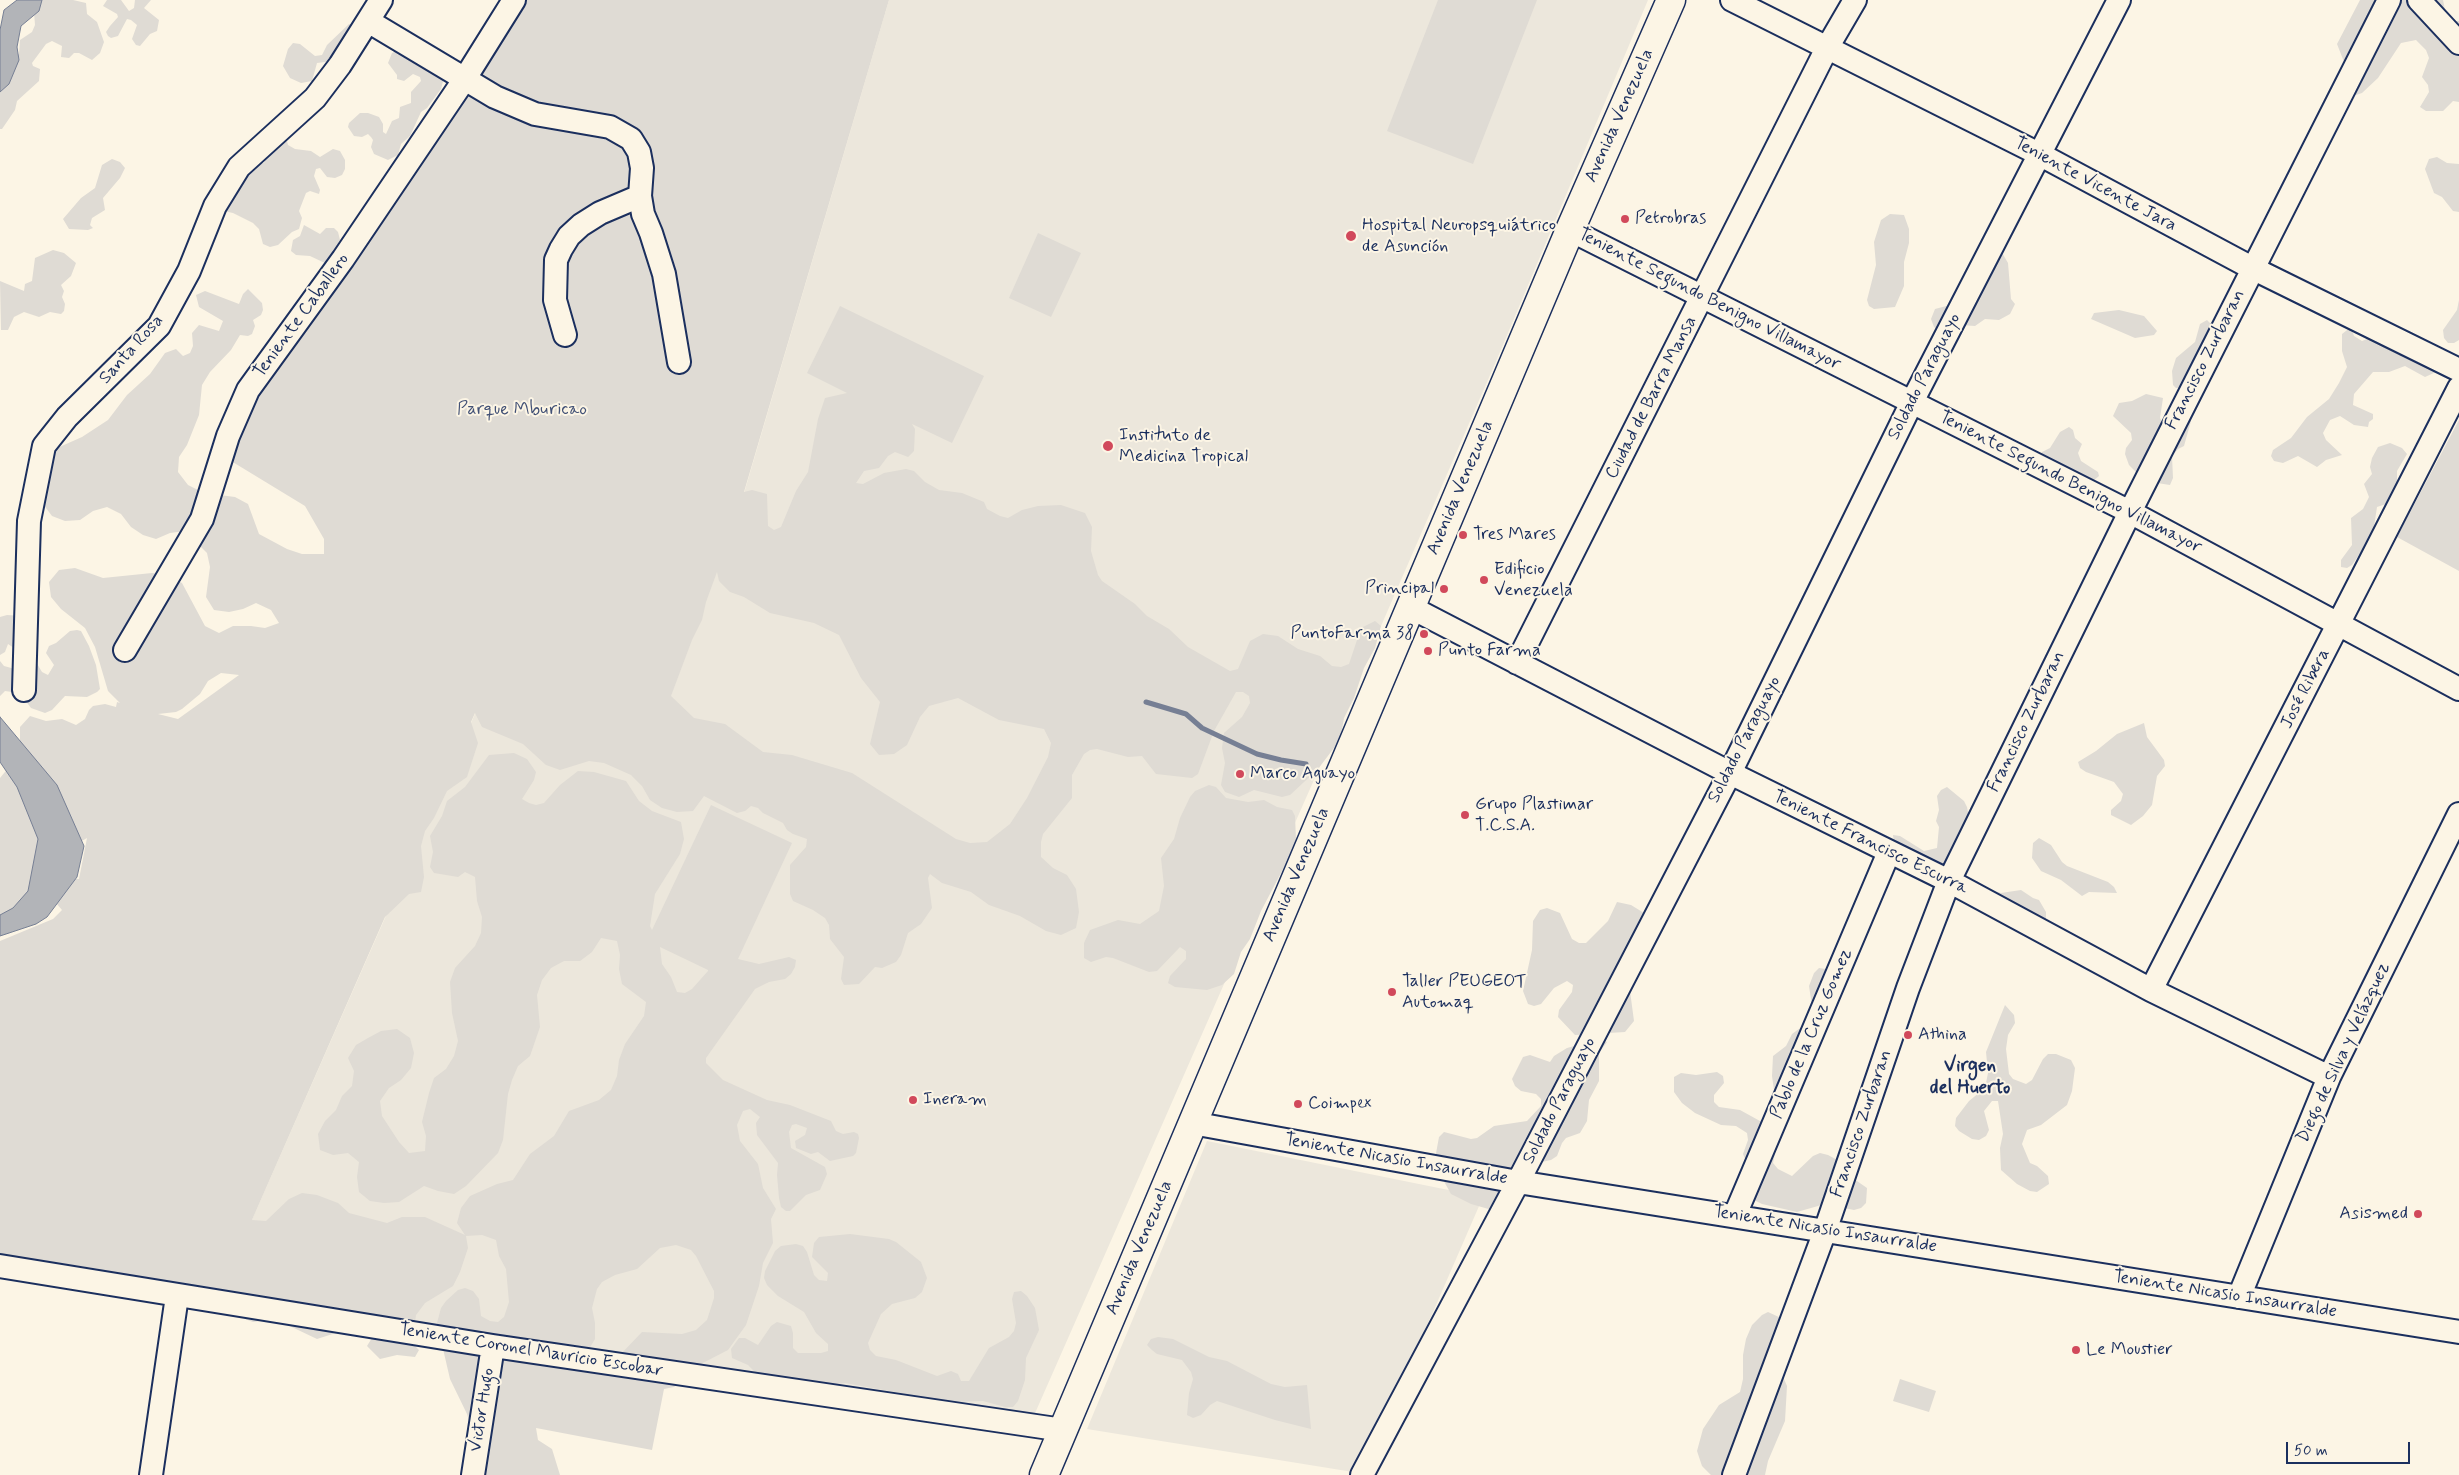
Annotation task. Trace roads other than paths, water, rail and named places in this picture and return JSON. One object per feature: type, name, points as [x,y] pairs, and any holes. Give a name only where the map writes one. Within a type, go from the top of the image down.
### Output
[{"type":"main road","name":"Avenida Venezuela","points":[[1044,1475],[1570,230],[1671,0]]},
{"type":"street","name":"Santa Rosa","points":[[24,690],[29,521],[44,446],[67,417],[159,326],[189,271],[214,206],[239,166],[315,98],[340,65],[381,0]]},
{"type":"street","name":"Teniente Caballero","points":[[125,650],[202,519],[228,436],[248,390],[342,259],[464,80],[514,0]]},
{"type":"street","name":"Teniente Vicente Jara","points":[[1732,0],[2039,154],[2252,268],[2459,370]]},
{"type":"street","name":"Ciudad de Barra Mansa","points":[[1517,663],[1704,297],[1827,48],[1855,0]]},
{"type":"street","name":"Soldado Paraguayo","points":[[1362,1475],[1518,1182],[1730,773],[1912,402],[2118,0]]},
{"type":"street","name":"Francisco Zurbaran","points":[[1734,1475],[1825,1232],[1908,988],[1949,881],[2130,512],[2389,0]]},
{"type":"street","points":[[2419,0],[2459,43]]},
{"type":"street","points":[[368,21],[464,80],[535,114],[610,127],[624,133],[636,144],[642,168],[640,196],[642,214],[651,233],[664,274],[680,362]]},
{"type":"street","points":[[565,335],[555,294],[556,260],[561,248],[569,236],[581,225],[600,213],[640,196]]},
{"type":"street","name":"Teniente Segundo Benigno Villamayor","points":[[1570,230],[2130,512],[2459,689]]},
{"type":"street","name":"José Ribera","points":[[2151,990],[2459,388]]},
{"type":"street","name":"Teniente Francisco Escurra","points":[[1410,607],[1730,773],[1949,881],[2151,990],[2329,1077]]},
{"type":"street","name":"Diego de Silva y Velázquez","points":[[2239,1297],[2329,1077],[2459,814]]},
{"type":"street","name":"Pablo de la Cruz Gomez","points":[[1735,1215],[1889,852]]},
{"type":"street","name":"Teniente Nicasio Insaurralde","points":[[1192,1123],[1518,1182],[1735,1215],[1825,1232],[2459,1332]]},
{"type":"street","name":"Teniente Coronel Mauricio Escobar","points":[[0,1266],[493,1346],[1063,1430]]},
{"type":"street","points":[[151,1475],[177,1296]]},
{"type":"street","name":"Victor Hugo","points":[[473,1475],[493,1346]]},
{"type":"waterway","points":[[1146,702],[1186,714],[1202,728],[1257,754],[1306,764]]},
{"type":"place","name":"Petrobras","points":[[1625,219]]},
{"type":"place","name":"Hospital Neuropsquiátrico de Asunción","points":[[1351,236]]},
{"type":"place","name":"Instituto de Medicina Tropical","points":[[1108,446]]},
{"type":"place","name":"Tres Mares","points":[[1463,535]]},
{"type":"place","name":"Edificio Venezuela","points":[[1484,580]]},
{"type":"place","name":"Principal","points":[[1444,589]]},
{"type":"place","name":"PuntoFarma 38","points":[[1424,634]]},
{"type":"place","name":"Punto Farma","points":[[1428,651]]},
{"type":"place","name":"Marco Aguayo","points":[[1240,774]]},
{"type":"place","name":"Grupo Plastimar T.C.S.A.","points":[[1465,815]]},
{"type":"place","name":"Taller PEUGEOT Automaq","points":[[1392,992]]},
{"type":"place","name":"Athina","points":[[1908,1035]]},
{"type":"place","name":"Ineram","points":[[913,1100]]},
{"type":"place","name":"Coimpex","points":[[1298,1104]]},
{"type":"place","name":"Asismed","points":[[2418,1214]]},
{"type":"place","name":"Le Moustier","points":[[2076,1350]]},
{"type":"district","name":"Virgen del Huerto","points":[[1970,1078]]},
{"type":"park label","name":"Parque Mburicao","points":[[522,410]]}]
